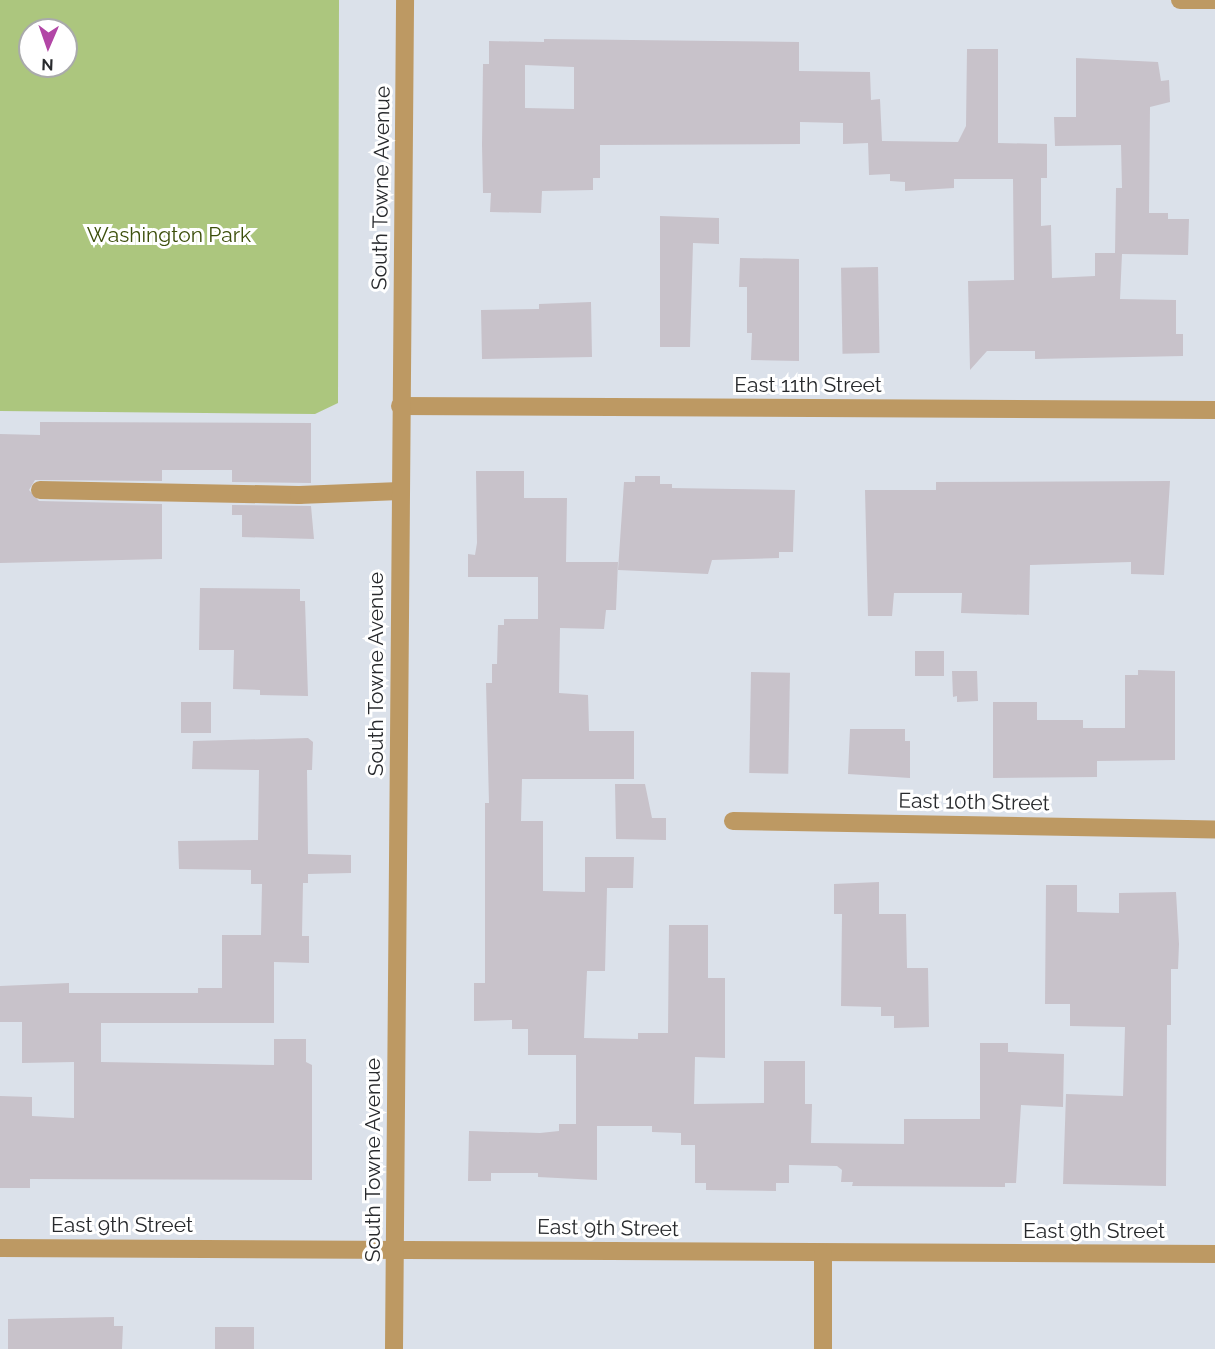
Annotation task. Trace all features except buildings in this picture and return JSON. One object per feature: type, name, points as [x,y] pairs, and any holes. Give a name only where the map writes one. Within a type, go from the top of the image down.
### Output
[{"type":"street","name":"South Towne Avenue","points":[[394,1349],[405,0]]},
{"type":"street","points":[[1180,0],[1215,0]]},
{"type":"street","name":"East 11th Street","points":[[400,406],[1215,410]]},
{"type":"street","points":[[40,490],[299,495],[400,492]]},
{"type":"street","name":"East 10th Street","points":[[733,821],[1215,829]]},
{"type":"street","name":"East 9th Street","points":[[0,1248],[394,1248],[823,1253],[1215,1254]]},
{"type":"street","points":[[823,1253],[823,1349]]},
{"type":"green space","name":"Washington Park","points":[[0,0],[339,0],[338,403],[315,414],[0,411]]}]
